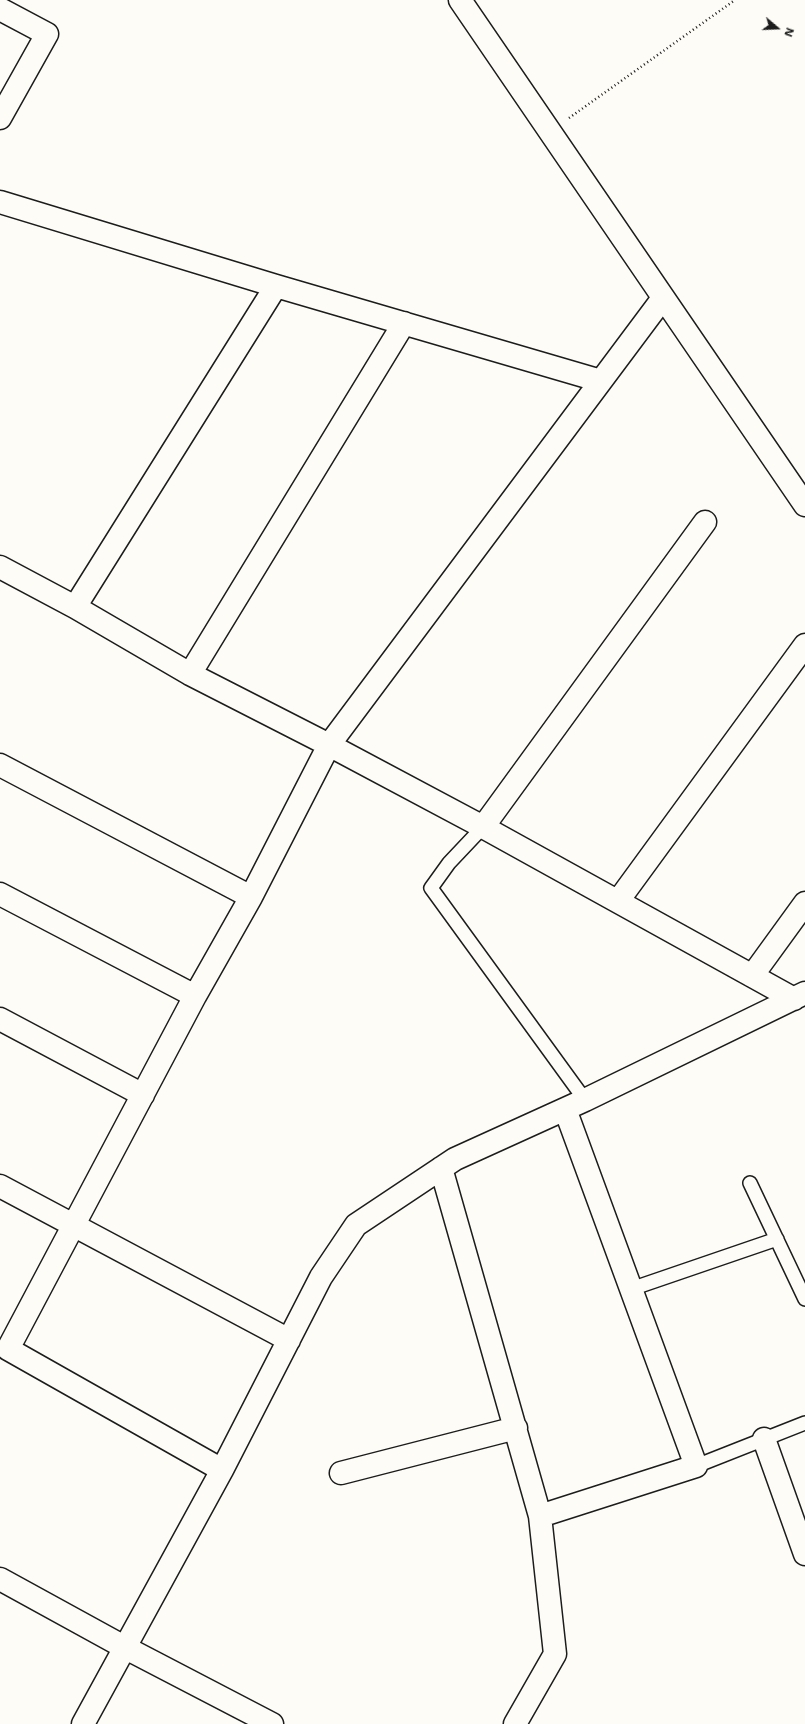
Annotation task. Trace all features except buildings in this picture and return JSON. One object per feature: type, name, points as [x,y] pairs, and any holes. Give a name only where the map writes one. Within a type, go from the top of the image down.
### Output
[{"type":"street","points":[[460,0],[805,505]]},
{"type":"street","points":[[0,9],[47,34],[0,118]]},
{"type":"street","points":[[1,204],[601,381]]},
{"type":"street","points":[[75,606],[276,286]]},
{"type":"street","points":[[222,1470],[8,1350],[195,996],[251,897],[329,745],[663,298]]},
{"type":"street","points":[[190,674],[404,323]]},
{"type":"street","points":[[483,827],[705,522]]},
{"type":"street","points":[[0,567],[75,606],[190,674],[329,745],[483,827],[752,976],[799,996]]},
{"type":"street","points":[[618,901],[805,645]]},
{"type":"street","points":[[0,765],[251,897]]},
{"type":"street","points":[[0,894],[195,996]]},
{"type":"street","points":[[752,976],[805,903]]},
{"type":"street","points":[[83,1724],[222,1470],[321,1277],[356,1225],[455,1159],[585,1100],[799,996]]},
{"type":"street","points":[[0,1019],[143,1095]]},
{"type":"street","points":[[540,1516],[696,1466],[565,1109]]},
{"type":"street","points":[[442,1168],[540,1516],[555,1654],[515,1724]]},
{"type":"street","points":[[0,1186],[289,1340]]},
{"type":"street","points":[[341,1473],[516,1428]]},
{"type":"street","points":[[764,1439],[805,1554]]},
{"type":"street","points":[[0,1579],[124,1648],[272,1724]]},
{"type":"lane","points":[[483,827],[449,863],[431,888],[585,1100]]},
{"type":"lane","points":[[750,1183],[805,1299]]},
{"type":"lane","points":[[631,1288],[776,1239]]},
{"type":"lane","points":[[696,1466],[805,1423]]},
{"type":"path","points":[[549,132],[735,0]]}]
